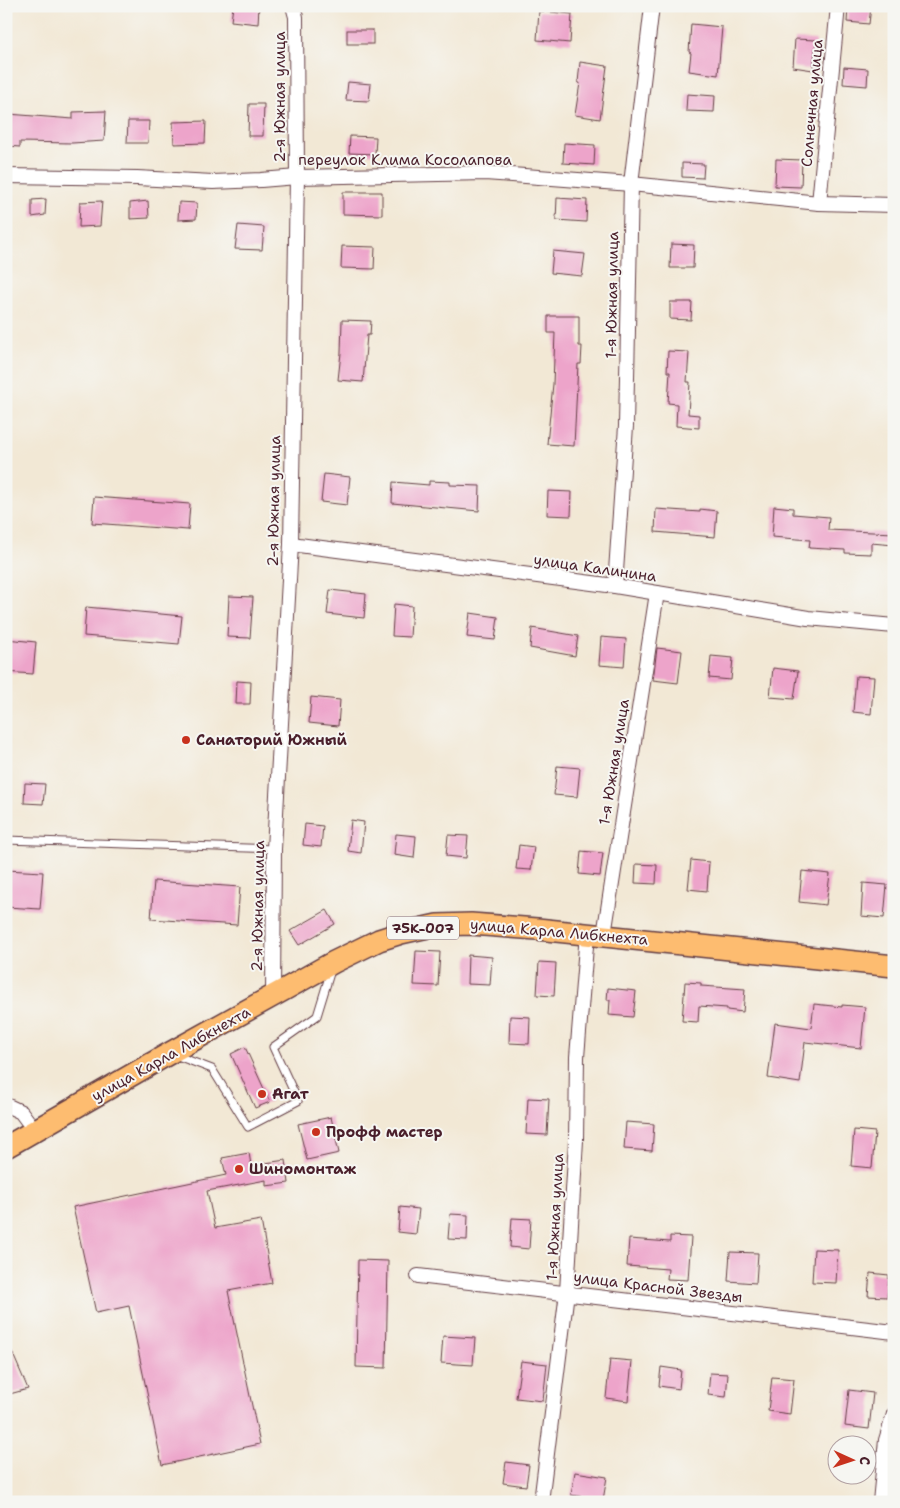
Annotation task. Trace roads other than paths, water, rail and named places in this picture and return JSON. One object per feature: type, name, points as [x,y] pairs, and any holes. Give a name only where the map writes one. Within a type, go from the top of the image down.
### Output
[{"type":"main road","name":"улица Карла Либкнехта","points":[[6,1147],[334,962],[379,940],[437,925],[471,924],[595,934],[894,966]]},
{"type":"street","name":"2-я Южная улица","points":[[273,997],[274,849],[291,544],[297,177],[296,17],[294,6]]},
{"type":"street","name":"1-я Южная улица","points":[[615,586],[626,426],[631,184],[652,6]]},
{"type":"street","name":"Солнечная улица","points":[[818,203],[838,6]]},
{"type":"street","name":"переулок Клима Косолапова","points":[[6,176],[137,178],[213,182],[297,177],[485,173],[631,184],[818,203],[894,205]]},
{"type":"street","name":"улица Калинина","points":[[291,544],[615,586],[808,618],[894,626]]},
{"type":"street","name":"1-я Южная улица","points":[[541,1502],[567,1292],[576,1140],[576,1057],[595,934],[657,593]]},
{"type":"street","points":[[6,1105],[21,1112],[35,1131]]},
{"type":"street","name":"улица Красной Звезды","points":[[418,1276],[567,1292],[894,1332]]},
{"type":"street","points":[[880,1502],[886,1440],[894,1414]]},
{"type":"lane","points":[[6,840],[274,849]]},
{"type":"lane","points":[[170,1053],[212,1069],[248,1127],[298,1101],[273,1047],[317,1016],[334,962]]},
{"type":"place","name":"Санаторий Южный","points":[[186,740]]},
{"type":"place","name":"Агат","points":[[262,1094]]},
{"type":"place","name":"Профф мастер","points":[[316,1132]]},
{"type":"place","name":"Шиномонтаж","points":[[239,1169]]}]
